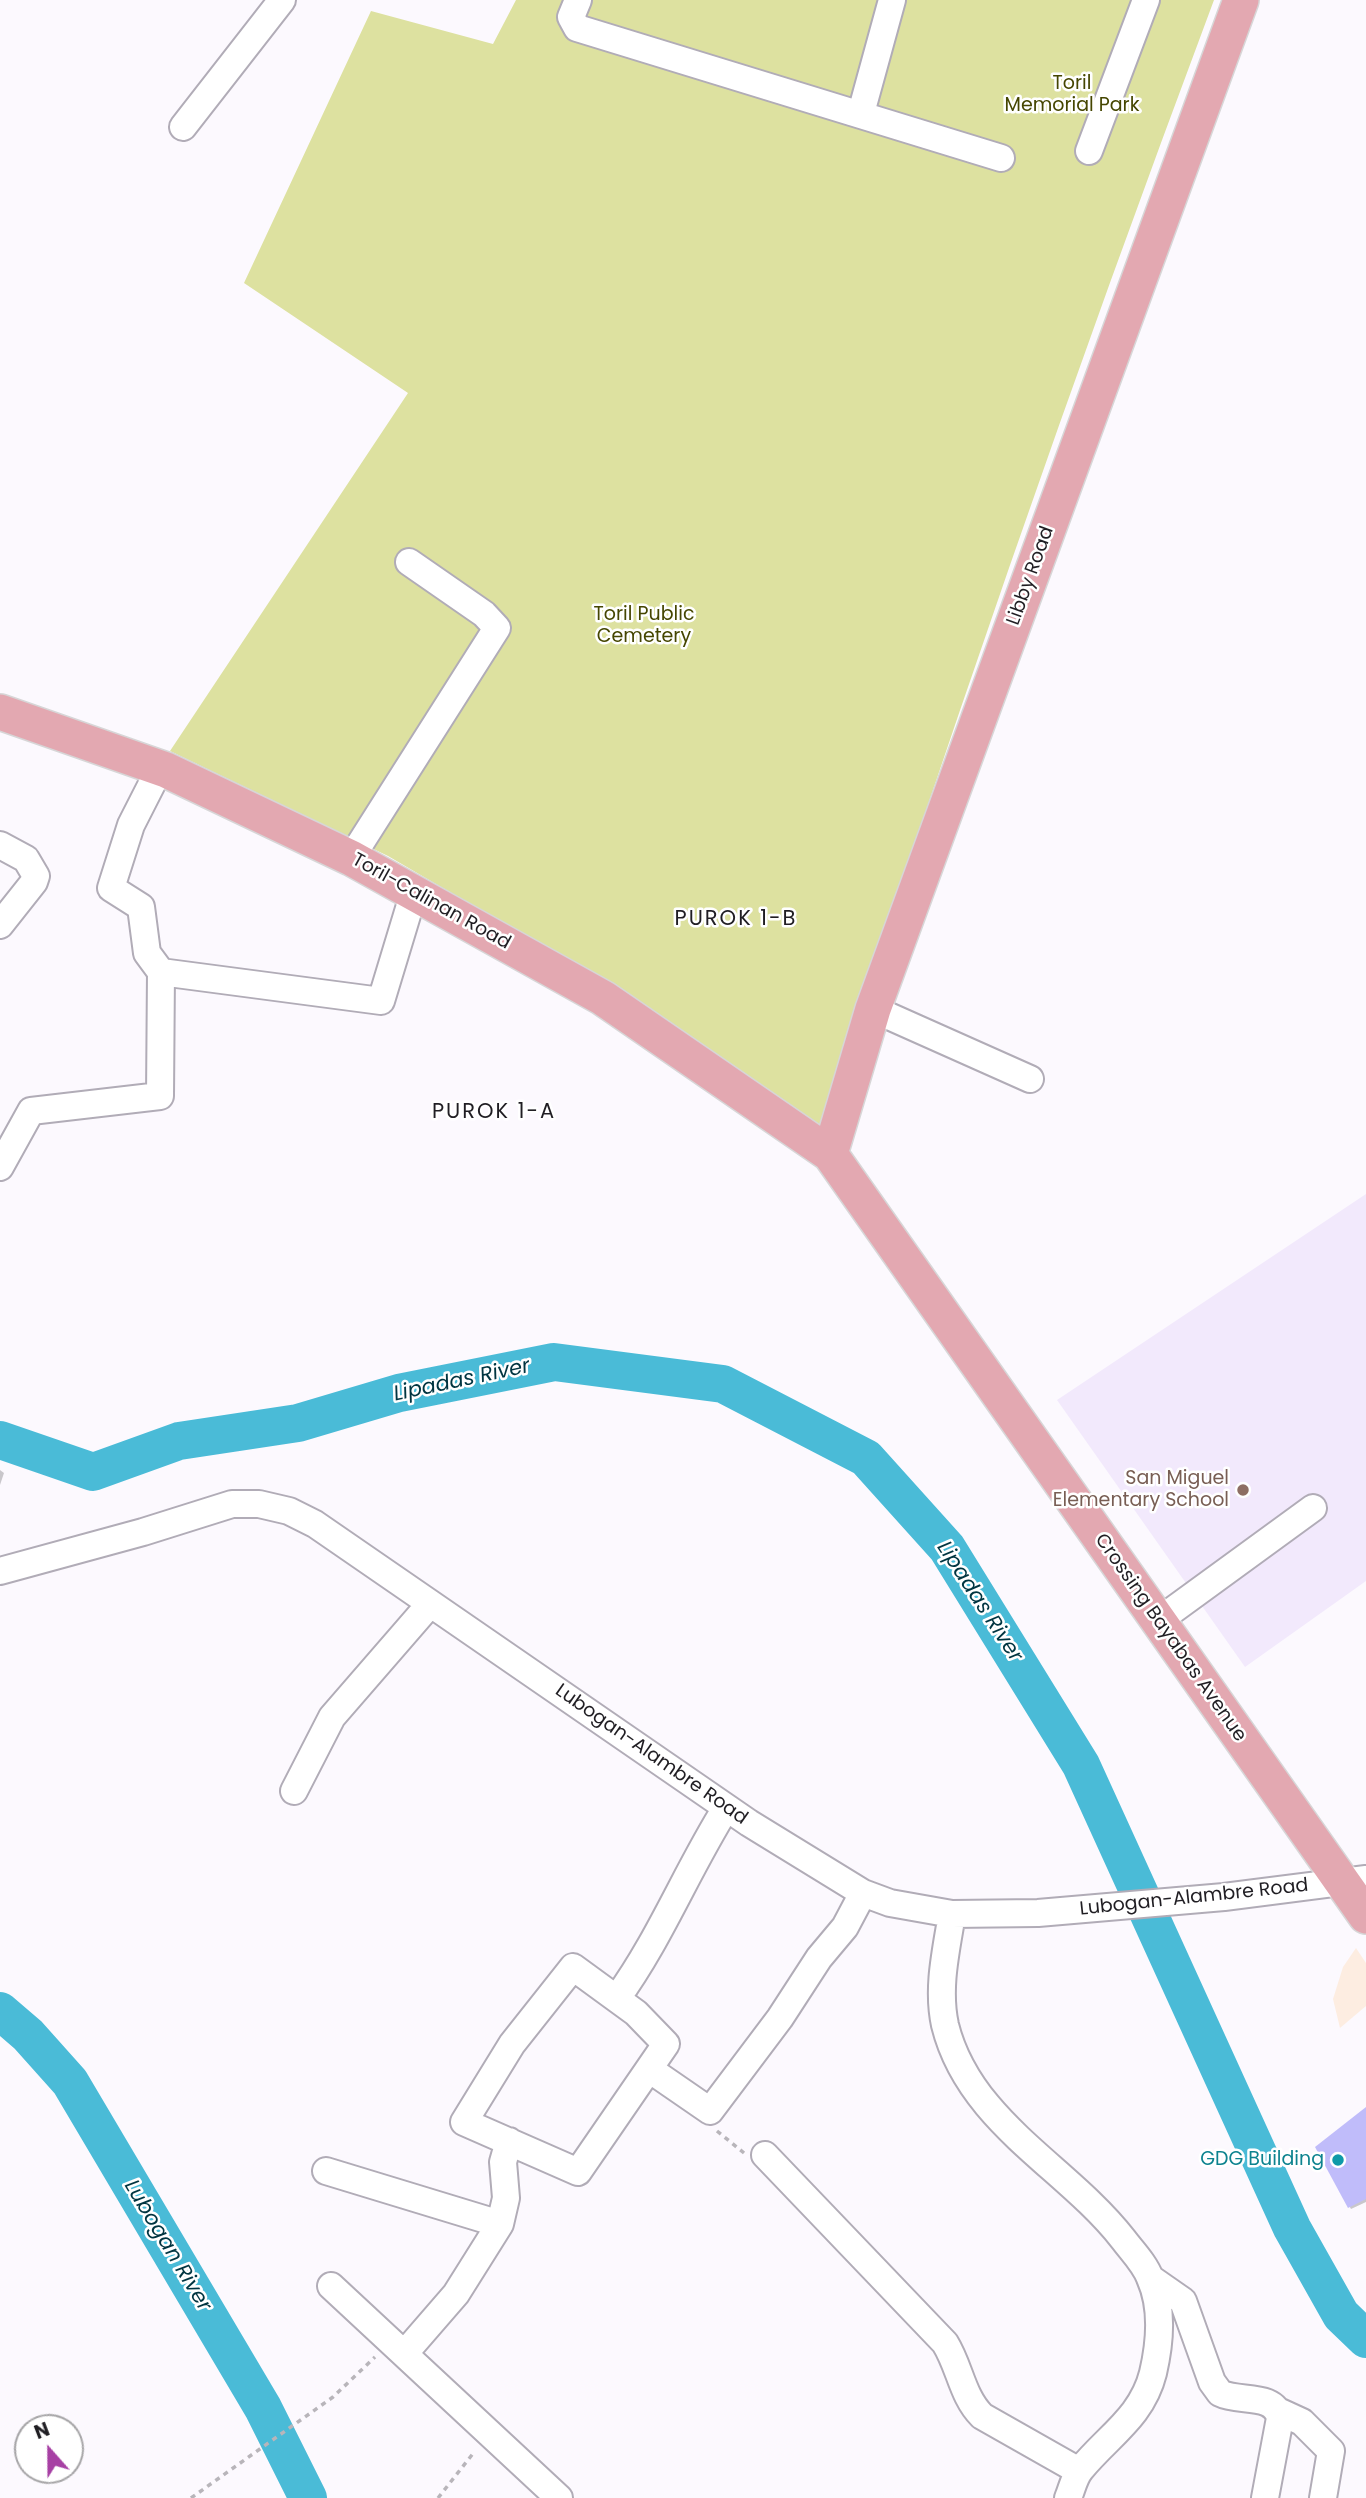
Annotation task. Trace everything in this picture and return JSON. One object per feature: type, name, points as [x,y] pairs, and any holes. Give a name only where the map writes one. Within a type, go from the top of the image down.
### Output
[{"type":"main road","name":"Libby Road","points":[[830,1154],[873,1009],[1241,0]]},
{"type":"main road","name":"Toril-Calinan Road","points":[[0,712],[160,768],[230,798],[351,858],[612,1004],[830,1154]]},
{"type":"main road","name":"Crossing Bayabas Avenue","points":[[830,1154],[1158,1621],[1354,1880],[1366,1916]]},
{"type":"street","points":[[183,127],[282,0]]},
{"type":"street","points":[[578,0],[571,17],[577,28],[1001,158]]},
{"type":"street","points":[[861,113],[892,0]]},
{"type":"street","points":[[1089,151],[1146,0]]},
{"type":"street","points":[[351,858],[497,628],[484,614],[409,562]]},
{"type":"street","points":[[0,1167],[31,1111],[160,1096],[161,972],[147,953],[141,907],[111,888],[131,825],[160,768]]},
{"type":"street","points":[[0,845],[26,859],[36,876],[0,925]]},
{"type":"street","points":[[161,972],[381,1001],[414,892]]},
{"type":"street","points":[[873,1009],[1030,1079]]},
{"type":"street","name":"Lubogan-Alambre Road","points":[[0,1571],[144,1532],[232,1504],[259,1504],[289,1511],[315,1524],[726,1808],[863,1893],[918,1910],[952,1914],[1086,1909],[1224,1897],[1354,1880]]},
{"type":"street","points":[[1158,1621],[1313,1508]]},
{"type":"street","points":[[294,1791],[332,1717],[394,1649],[430,1604]]},
{"type":"street","points":[[617,1998],[653,1945],[685,1875],[726,1808]]},
{"type":"street","points":[[649,2069],[710,2111],[780,2018],[819,1958],[845,1927],[863,1893]]},
{"type":"street","points":[[952,1914],[942,2001],[946,2026],[956,2056],[995,2114],[1023,2145],[1098,2208],[1150,2278],[1183,2301],[1212,2382],[1220,2393],[1268,2402],[1278,2411],[1302,2422],[1331,2451],[1323,2498]]},
{"type":"street","points":[[573,1968],[617,1998],[666,2044],[578,2172],[464,2122],[537,2010],[573,1968]]},
{"type":"street","points":[[397,2347],[456,2294],[500,2224],[506,2198],[503,2162],[509,2141]]},
{"type":"street","points":[[765,2155],[945,2343],[955,2359],[972,2406],[993,2423],[1079,2471]]},
{"type":"street","points":[[326,2171],[500,2224]]},
{"type":"street","points":[[1068,2498],[1079,2471],[1120,2431],[1147,2393],[1157,2350],[1159,2323],[1150,2278]]},
{"type":"street","points":[[331,2286],[559,2498]]},
{"type":"street","points":[[1265,2498],[1280,2418],[1278,2411]]},
{"type":"path","points":[[710,2111],[709,2122],[720,2134],[751,2157],[765,2155]]},
{"type":"path","points":[[191,2498],[300,2423],[397,2347]]},
{"type":"path","points":[[438,2498],[461,2465],[491,2434]]},
{"type":"shaded area","name":"San Miguel Elementary School","points":[[1366,1194],[1366,1581],[1245,1667],[1057,1400]]},
{"type":"shaded area","points":[[1356,1948],[1366,1963],[1366,2006],[1340,2028],[1333,1999],[1343,1967]]},
{"type":"green space","name":"Toril Public Cemetery","points":[[516,0],[1214,0],[1010,566],[818,1137],[640,1003],[388,856],[170,751],[408,393],[244,283],[371,11],[493,44]]},
{"type":"building","name":"GDG Building","points":[[1366,2107],[1366,2199],[1348,2208],[1315,2147]]},
{"type":"waterway","name":"Lipadas River","points":[[0,1440],[93,1472],[179,1441],[298,1423],[399,1393],[554,1362],[723,1384],[866,1458],[947,1548],[1081,1765],[1292,2228],[1341,2315],[1366,2339]]},
{"type":"waterway","name":"Lubogan River","points":[[0,2011],[28,2035],[70,2082],[263,2408],[308,2498]]},
{"type":"place","name":"San Miguel Elementary School","points":[[1243,1490]]},
{"type":"place","name":"GDG Building","points":[[1338,2160]]},
{"type":"district","name":"PUROK 1-B","points":[[736,920]]},
{"type":"district","name":"PUROK 1-A","points":[[494,1113]]},
{"type":"park label","name":"Toril Memorial Park","points":[[1072,95]]}]
